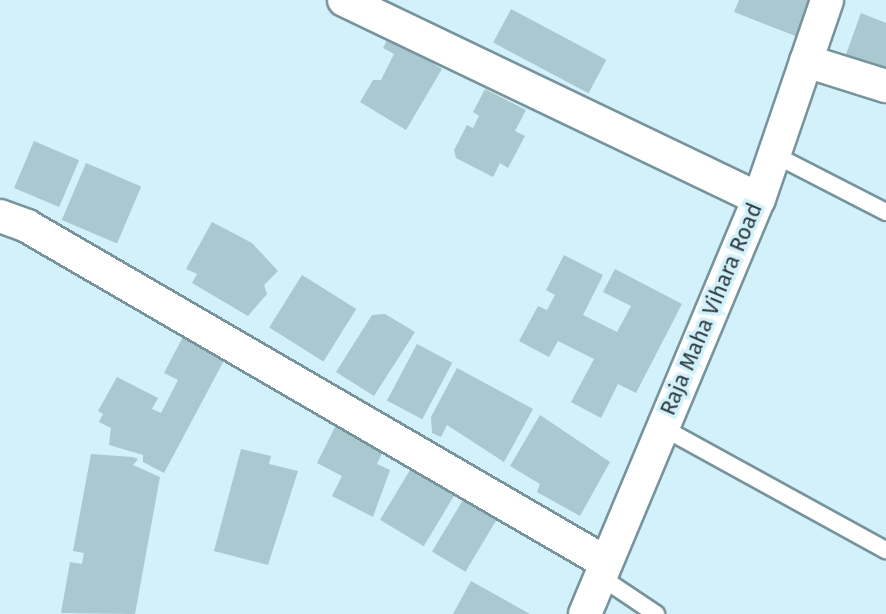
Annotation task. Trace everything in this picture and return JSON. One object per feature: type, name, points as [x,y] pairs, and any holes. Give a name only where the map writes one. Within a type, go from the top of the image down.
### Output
[{"type":"street","points":[[344,0],[759,199]]},
{"type":"street","name":"Raja Maha Vihara Road","points":[[585,614],[660,426],[759,199],[827,0]]},
{"type":"street","points":[[806,61],[886,86]]},
{"type":"street","points":[[0,216],[27,226],[602,568]]},
{"type":"lane","points":[[775,155],[886,212]]},
{"type":"lane","points":[[660,426],[886,550]]},
{"type":"lane","points":[[602,568],[656,614]]},
{"type":"building","points":[[739,0],[812,0],[798,37],[734,12]]},
{"type":"building","points":[[511,9],[606,60],[589,93],[493,43]]},
{"type":"building","points":[[861,13],[886,23],[886,75],[844,60]]},
{"type":"building","points":[[390,34],[441,58],[434,64],[442,69],[406,130],[360,102],[373,80],[381,80],[394,54],[383,48]]},
{"type":"building","points":[[485,89],[526,110],[515,131],[525,136],[508,168],[500,163],[493,177],[456,158],[454,150],[467,125],[473,128],[479,116],[473,112]]},
{"type":"building","points":[[34,141],[79,160],[59,207],[14,188]]},
{"type":"building","points":[[86,163],[141,186],[117,244],[62,220]]},
{"type":"building","points":[[212,222],[252,243],[278,271],[264,285],[267,294],[248,316],[192,283],[197,274],[186,269]]},
{"type":"building","points":[[564,255],[603,275],[583,315],[617,332],[631,306],[603,292],[615,269],[682,304],[636,393],[618,384],[601,418],[571,402],[594,359],[558,341],[549,357],[519,341],[538,306],[547,310],[555,295],[546,290]]},
{"type":"building","points":[[302,275],[356,309],[323,361],[269,328]]},
{"type":"building","points":[[385,314],[415,332],[374,396],[336,372],[372,315]]},
{"type":"building","points":[[186,331],[228,353],[164,473],[143,462],[143,455],[109,445],[111,428],[99,422],[103,414],[98,411],[117,377],[158,398],[152,409],[161,413],[178,380],[164,373]]},
{"type":"building","points":[[417,344],[452,363],[422,419],[387,401]]},
{"type":"building","points":[[457,368],[533,409],[504,462],[447,425],[441,437],[432,433],[431,417]]},
{"type":"building","points":[[540,415],[610,462],[580,516],[537,492],[540,484],[510,466]]},
{"type":"building","points":[[337,423],[385,447],[377,464],[390,470],[373,517],[332,496],[342,476],[317,463]]},
{"type":"building","points":[[241,449],[271,456],[269,464],[298,471],[268,565],[214,551]]},
{"type":"building","points":[[91,454],[133,457],[138,459],[133,465],[160,477],[135,614],[61,613],[70,562],[82,564],[84,553],[73,551]]},
{"type":"building","points":[[413,465],[457,491],[424,546],[380,520]]},
{"type":"building","points":[[466,495],[499,515],[465,572],[432,552]]},
{"type":"building","points":[[471,581],[530,614],[453,614]]}]
